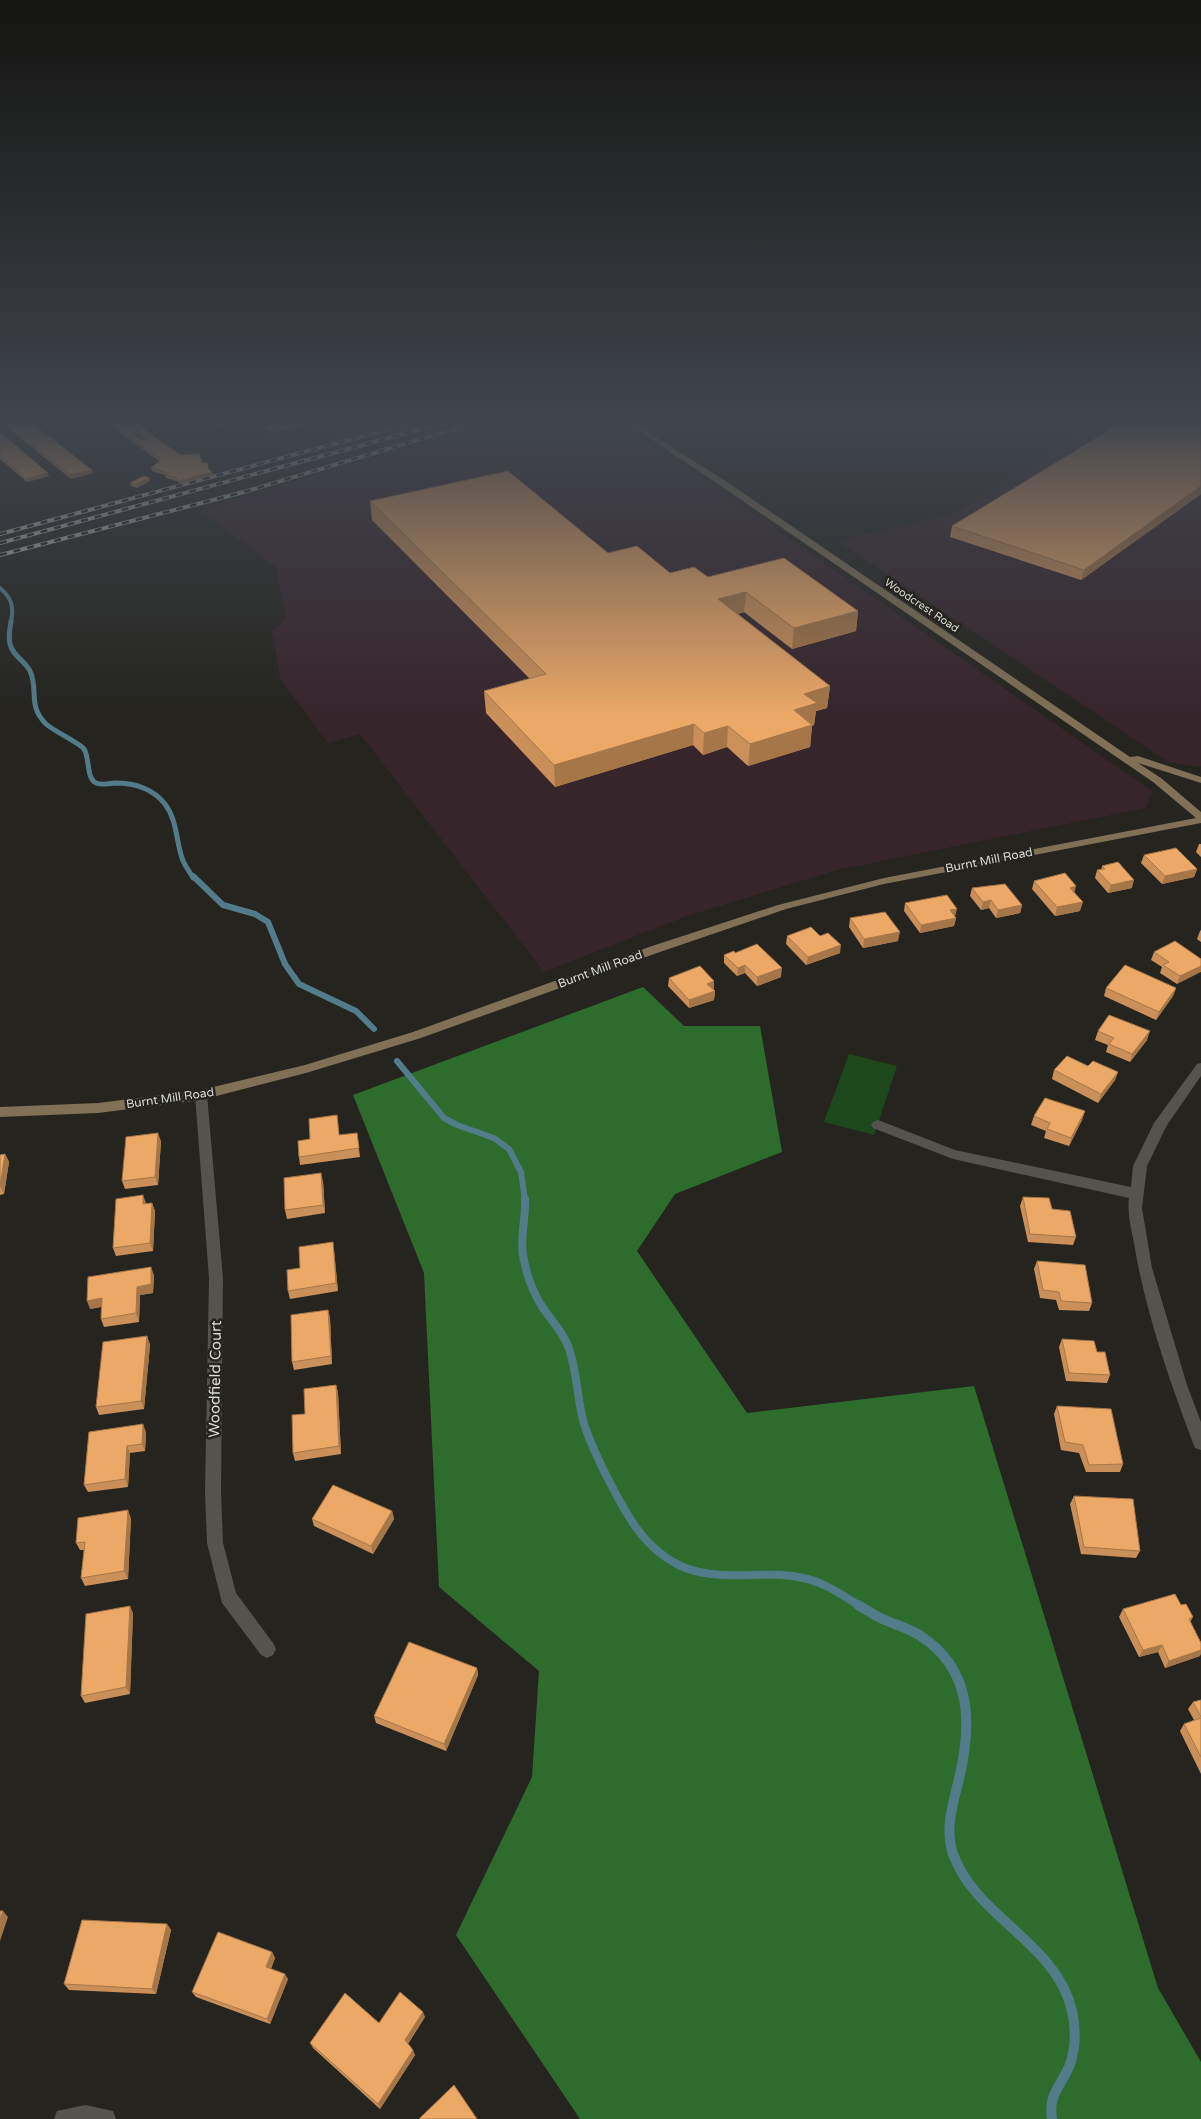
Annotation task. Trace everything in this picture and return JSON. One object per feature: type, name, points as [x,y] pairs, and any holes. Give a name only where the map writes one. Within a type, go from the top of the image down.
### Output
[{"type":"main road","name":"Woodcrest Road","points":[[775,519],[1157,780],[1201,818]]},
{"type":"main road","points":[[1114,750],[1166,770],[1201,780]]},
{"type":"main road","name":"Burnt Mill Road","points":[[0,1112],[98,1108],[202,1095],[306,1069],[417,1035],[654,950],[782,907],[884,880],[1201,818]]},
{"type":"street","points":[[1201,1067],[1161,1123],[1140,1166],[1135,1208],[1145,1268],[1179,1385],[1201,1443]]},
{"type":"street","name":"Woodfield Court","points":[[202,1095],[216,1278],[213,1492],[215,1543],[228,1597],[268,1649]]},
{"type":"street","points":[[878,1125],[953,1154],[1137,1194]]},
{"type":"street","points":[[65,2119],[85,2116],[105,2119]]},
{"type":"shaded area","points":[[211,519],[761,519],[1152,791],[1146,808],[837,870],[687,916],[544,972],[360,734],[328,743],[280,679],[272,631],[286,618],[276,567]]},
{"type":"shaded area","points":[[932,519],[1201,519],[1201,767],[1168,762],[838,541]]},
{"type":"green space","points":[[643,987],[684,1026],[760,1026],[782,1152],[675,1194],[637,1251],[747,1413],[974,1386],[1158,1988],[1201,2062],[1201,2119],[580,2119],[456,1935],[532,1777],[539,1671],[439,1587],[424,1273],[353,1095]]},
{"type":"green space","points":[[849,1054],[897,1066],[874,1135],[824,1122]]},
{"type":"building","points":[[388,519],[566,519],[608,553],[637,546],[670,573],[694,567],[708,577],[784,558],[858,611],[794,628],[746,592],[718,599],[830,686],[804,694],[817,703],[794,710],[812,725],[750,744],[728,726],[704,733],[694,724],[554,765],[484,691],[546,674]]},
{"type":"building","points":[[964,519],[1155,519],[1084,570],[952,526]]},
{"type":"building","points":[[1176,848],[1197,869],[1165,876],[1144,855]]},
{"type":"building","points":[[1118,862],[1134,880],[1111,885],[1097,870],[1105,869],[1102,866]]},
{"type":"building","points":[[1065,873],[1076,886],[1070,888],[1083,902],[1057,907],[1034,881]]},
{"type":"building","points":[[1005,884],[1022,905],[998,910],[991,900],[983,902],[972,888]]},
{"type":"building","points":[[947,895],[957,909],[950,910],[956,918],[921,925],[905,903]]},
{"type":"building","points":[[885,912],[900,932],[864,939],[850,918]]},
{"type":"building","points":[[811,927],[820,936],[828,933],[841,945],[808,957],[787,936]]},
{"type":"building","points":[[1175,941],[1201,959],[1201,966],[1180,976],[1163,965],[1169,962],[1154,952]]},
{"type":"building","points":[[757,944],[782,968],[757,977],[745,965],[738,968],[724,955],[734,951],[735,953]]},
{"type":"building","points":[[1125,965],[1176,988],[1159,1012],[1106,988]]},
{"type":"building","points":[[700,966],[714,981],[707,984],[715,991],[689,1000],[669,978]]},
{"type":"building","points":[[1109,1015],[1150,1031],[1132,1054],[1109,1044],[1114,1038],[1098,1031]]},
{"type":"building","points":[[1067,1056],[1088,1066],[1093,1061],[1118,1072],[1101,1094],[1054,1070]]},
{"type":"building","points":[[1045,1098],[1085,1111],[1071,1138],[1047,1129],[1050,1123],[1034,1116]]},
{"type":"building","points":[[337,1115],[339,1135],[357,1133],[359,1148],[299,1157],[298,1141],[310,1139],[309,1119]]},
{"type":"building","points":[[158,1133],[155,1177],[122,1181],[126,1137]]},
{"type":"building","points":[[5,1154],[0,1186],[0,1155]]},
{"type":"building","points":[[321,1173],[323,1205],[285,1210],[284,1178]]},
{"type":"building","points":[[143,1195],[143,1204],[152,1203],[150,1243],[113,1248],[116,1199]]},
{"type":"building","points":[[1023,1197],[1049,1198],[1052,1209],[1070,1211],[1076,1237],[1030,1234]]},
{"type":"building","points":[[333,1242],[336,1283],[288,1291],[287,1270],[300,1268],[299,1247]]},
{"type":"building","points":[[1037,1261],[1085,1265],[1092,1303],[1061,1301],[1059,1292],[1043,1290]]},
{"type":"building","points":[[151,1267],[151,1284],[137,1287],[136,1313],[101,1319],[102,1298],[87,1301],[88,1277]]},
{"type":"building","points":[[328,1310],[331,1356],[292,1362],[291,1315]]},
{"type":"building","points":[[147,1336],[141,1401],[96,1407],[103,1342]]},
{"type":"building","points":[[1062,1339],[1094,1341],[1097,1352],[1105,1352],[1110,1375],[1069,1373]]},
{"type":"building","points":[[336,1385],[339,1446],[293,1453],[292,1415],[305,1414],[304,1389]]},
{"type":"building","points":[[1057,1406],[1111,1409],[1123,1464],[1089,1465],[1083,1445],[1065,1442]]},
{"type":"building","points":[[143,1424],[142,1444],[127,1446],[125,1479],[84,1485],[89,1432]]},
{"type":"building","points":[[333,1485],[392,1511],[371,1546],[312,1519]]},
{"type":"building","points":[[1074,1496],[1133,1499],[1140,1551],[1084,1547]]},
{"type":"building","points":[[128,1510],[124,1571],[81,1578],[85,1542],[76,1543],[78,1518]]},
{"type":"building","points":[[1175,1594],[1181,1605],[1186,1604],[1193,1617],[1189,1619],[1201,1643],[1201,1650],[1169,1661],[1162,1645],[1143,1650],[1123,1609]]},
{"type":"building","points":[[130,1606],[126,1687],[81,1696],[86,1614]]},
{"type":"building","points":[[409,1642],[477,1668],[444,1744],[374,1716]]},
{"type":"building","points":[[1201,1700],[1201,1717],[1193,1702]]},
{"type":"building","points":[[1201,1718],[1201,1757],[1184,1724]]},
{"type":"building","points":[[82,1920],[167,1924],[152,1989],[64,1984]]},
{"type":"building","points":[[218,1932],[272,1952],[266,1967],[285,1974],[267,2019],[192,1992]]},
{"type":"building","points":[[400,1992],[423,2012],[405,2040],[413,2050],[378,2104],[310,2043],[345,1993],[379,2023]]},
{"type":"building","points":[[454,2085],[477,2119],[419,2119]]},
{"type":"waterway","points":[[0,588],[7,595],[11,603],[11,622]]},
{"type":"waterway","points":[[11,621],[9,635],[11,648],[30,671],[34,685],[35,704],[40,717],[50,727],[84,749],[89,772],[96,783],[122,783],[143,788],[155,794],[165,804],[174,823],[182,858],[193,878]]},
{"type":"waterway","points":[[193,876],[223,905],[255,914],[268,922],[285,964],[299,984],[356,1011],[374,1029]]},
{"type":"waterway","points":[[397,1061],[444,1118],[457,1125],[494,1138],[509,1149],[521,1172],[525,1200]]},
{"type":"waterway","points":[[525,1200],[522,1248],[530,1283],[539,1302],[560,1331],[568,1346],[587,1434],[619,1501],[645,1539],[669,1559],[683,1567],[698,1572],[803,1578],[826,1586],[860,1606]]},
{"type":"waterway","points":[[858,1605],[881,1618],[919,1635],[937,1649],[950,1665],[959,1682],[964,1701],[966,1741],[950,1818],[949,1827],[953,1854],[964,1876],[979,1896],[1034,1948],[1050,1967],[1064,1987],[1072,2011],[1075,2032],[1074,2046],[1069,2067],[1053,2097],[1052,2119]]},
{"type":"railway","points":[[0,534],[56,519]]},
{"type":"railway","points":[[0,543],[89,519]]},
{"type":"railway","points":[[0,555],[140,519]]}]
